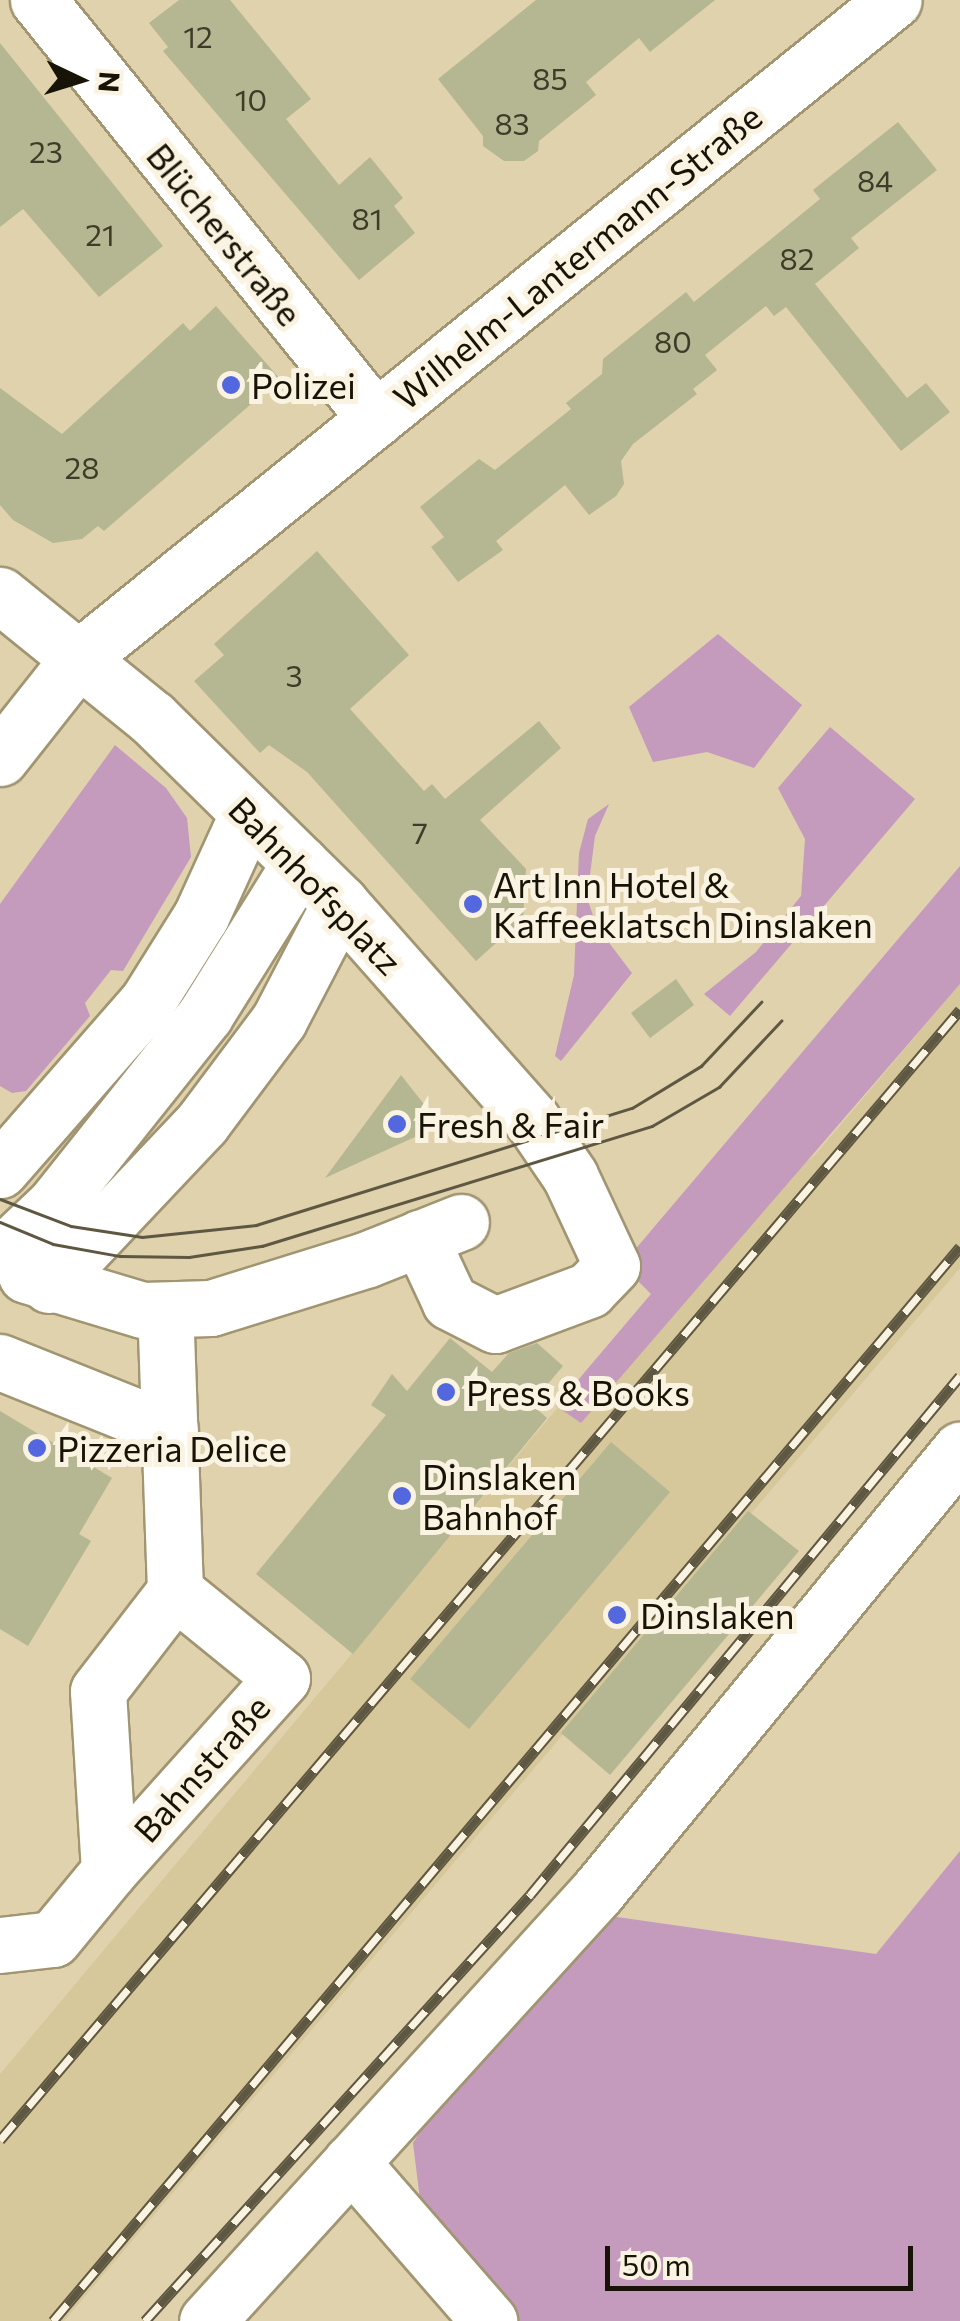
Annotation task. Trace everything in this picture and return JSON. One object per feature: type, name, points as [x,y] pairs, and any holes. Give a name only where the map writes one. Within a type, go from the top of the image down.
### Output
[{"type":"street","name":"Blücherstraße","points":[[38,0],[376,419]]},
{"type":"street","name":"Wilhelm-Lantermann-Straße","points":[[0,758],[79,658],[894,0]]},
{"type":"street","name":"Bahnhofsplatz","points":[[0,594],[152,718],[340,903],[537,1127],[570,1176],[612,1266],[588,1290],[494,1325],[450,1302],[440,1230],[211,1308],[164,1312]]},
{"type":"street","points":[[0,1170],[147,1002],[201,916],[248,814]]},
{"type":"street","points":[[175,1590],[164,1312],[50,1286],[0,1260],[54,1205],[204,1016],[300,863]]},
{"type":"street","points":[[50,1286],[202,1123],[278,1020],[340,903]]},
{"type":"street","points":[[0,1362],[170,1430]]},
{"type":"street","points":[[207,2321],[598,1891],[960,1450]]},
{"type":"street","name":"Bahnstraße","points":[[0,1946],[52,1939],[282,1678],[175,1590],[98,1691],[109,1871]]},
{"type":"street","points":[[352,2162],[490,2321]]},
{"type":"shaded area","points":[[718,634],[802,705],[754,768],[707,752],[653,762],[629,707]]},
{"type":"shaded area","points":[[830,727],[915,799],[730,1016],[704,994],[756,952],[801,896],[805,839],[778,788]]},
{"type":"shaded area","points":[[115,745],[166,788],[187,818],[191,857],[123,971],[111,970],[85,1003],[90,1016],[26,1091],[12,1093],[0,1086],[0,904]]},
{"type":"shaded area","points":[[609,804],[595,836],[587,898],[597,927],[632,973],[561,1061],[555,1056],[574,975],[579,853],[588,819]]},
{"type":"shaded area","points":[[960,866],[960,984],[581,1423],[556,1406],[651,1294],[622,1265]]},
{"type":"shaded area","points":[[960,984],[960,1268],[64,2321],[0,2321],[0,2074],[673,1270],[815,1155]]},
{"type":"shaded area","points":[[960,1851],[960,2321],[517,2321],[459,2270],[421,2208],[413,2143],[447,2090],[610,1916],[876,1954]]},
{"type":"building","points":[[179,0],[230,0],[311,99],[286,119],[339,185],[370,157],[403,198],[394,206],[415,233],[359,280],[163,51],[168,47],[149,23]]},
{"type":"building","points":[[536,0],[715,0],[650,52],[639,38],[586,82],[596,95],[539,141],[538,151],[524,161],[504,161],[483,146],[483,136],[438,79]]},
{"type":"building","points":[[0,43],[163,246],[99,297],[23,209],[0,227]]},
{"type":"building","points":[[898,122],[937,170],[851,238],[859,248],[815,284],[907,398],[926,383],[950,412],[901,451],[786,307],[774,316],[766,306],[705,355],[717,370],[693,389],[697,394],[633,444],[621,461],[624,484],[616,496],[589,515],[565,485],[496,541],[503,550],[458,582],[431,547],[444,537],[420,507],[479,459],[495,470],[571,409],[566,403],[602,374],[603,359],[686,292],[694,302],[820,199],[813,190]]},
{"type":"building","points":[[216,306],[280,379],[104,531],[98,526],[82,539],[53,543],[13,520],[0,505],[0,388],[62,434],[183,323],[190,331]]},
{"type":"building","points":[[317,551],[409,655],[350,709],[424,791],[432,784],[445,799],[539,721],[561,748],[480,820],[526,869],[523,919],[476,961],[307,772],[269,745],[260,753],[194,681],[224,655],[214,644]]},
{"type":"building","points":[[676,979],[694,1005],[650,1038],[631,1013]]},
{"type":"building","name":"Fresh & Fair","points":[[401,1075],[430,1112],[428,1131],[325,1178]]},
{"type":"building","name":"Dinslaken Bahnhof","points":[[450,1338],[492,1372],[509,1353],[537,1343],[563,1366],[531,1404],[547,1418],[353,1654],[256,1574],[386,1415],[371,1405],[392,1374],[407,1391]]},
{"type":"building","points":[[0,1411],[112,1478],[79,1534],[91,1541],[28,1646],[0,1629]]},
{"type":"building","points":[[611,1442],[670,1492],[469,1729],[410,1679]]},
{"type":"building","points":[[748,1511],[799,1551],[610,1775],[561,1733]]},
{"type":"tram line","points":[[0,1199],[71,1226],[142,1237],[256,1225],[632,1108],[701,1066],[761,1002]]},
{"type":"tram line","points":[[0,1222],[53,1244],[120,1256],[189,1257],[262,1246],[652,1126],[719,1087],[781,1021]]},
{"type":"railway","points":[[0,2140],[960,1010]]},
{"type":"railway","points":[[53,2321],[960,1247]]},
{"type":"railway","points":[[145,2321],[530,1895],[960,1376]]},
{"type":"place","name":"Polizei","points":[[231,385]]},
{"type":"place","name":"Art Inn Hotel & Kaffeeklatsch Dinslaken","points":[[473,904]]},
{"type":"place","name":"Fresh & Fair","points":[[397,1124]]},
{"type":"place","name":"Press & Books","points":[[446,1392]]},
{"type":"place","name":"Pizzeria Delice","points":[[37,1448]]},
{"type":"place","name":"Dinslaken Bahnhof","points":[[402,1496]]},
{"type":"place","name":"Dinslaken","points":[[617,1615]]}]
